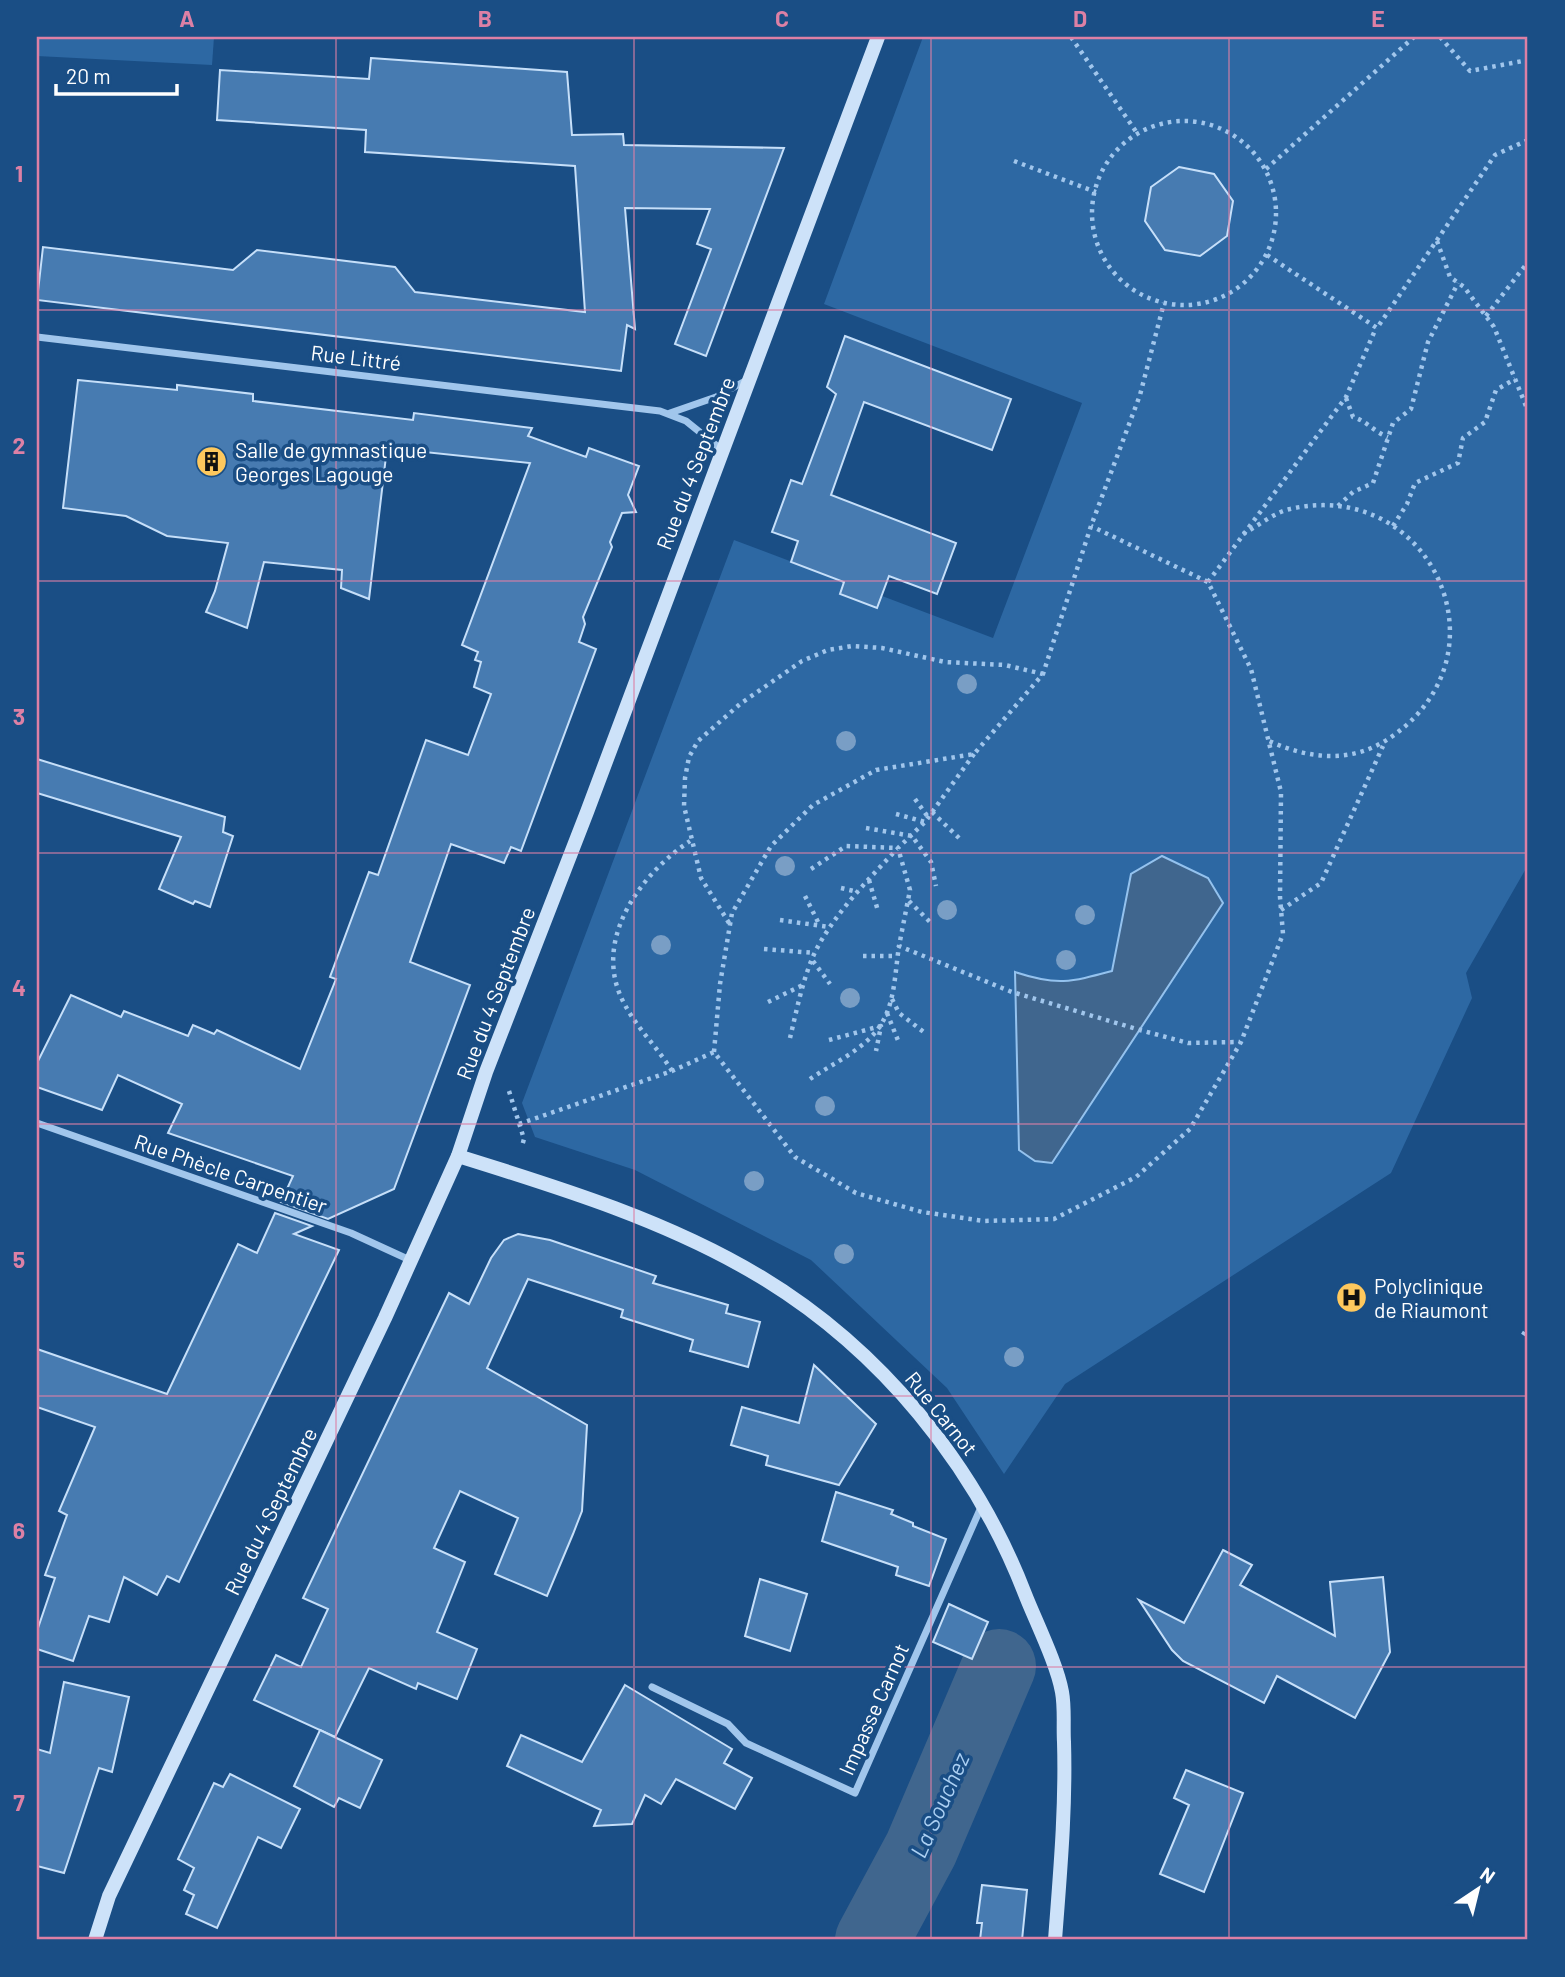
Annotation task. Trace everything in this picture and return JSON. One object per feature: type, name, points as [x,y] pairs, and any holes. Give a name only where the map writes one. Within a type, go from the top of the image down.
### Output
[{"type":"street","name":"Rue du 4 Septembre","points":[[94,1940],[109,1896],[412,1261],[458,1156],[486,1072],[878,37]]},
{"type":"street","name":"Rue Littré","points":[[37,337],[670,413],[716,397],[749,380]]},
{"type":"street","name":"Rue Littré","points":[[670,413],[722,450]]},
{"type":"street","name":"Rue Phècle Carpentier","points":[[37,1123],[351,1233],[412,1261]]},
{"type":"street","name":"Rue Carnot","points":[[458,1156],[646,1221],[710,1249],[762,1278],[813,1313],[900,1391],[941,1439],[982,1504],[1011,1558],[1062,1691],[1066,1803],[1055,1940]]},
{"type":"street","name":"Impasse Carnot","points":[[652,1687],[728,1724],[746,1743],[855,1793],[982,1504]]},
{"type":"path","points":[[1071,37],[1138,133]]},
{"type":"path","points":[[1266,170],[1414,37]]},
{"type":"path","points":[[1440,37],[1470,71],[1528,60]]},
{"type":"path","points":[[1194,121],[1223,130],[1248,146],[1266,170],[1275,198],[1276,227],[1267,255],[1249,279],[1225,296],[1195,305],[1164,303],[1135,291],[1112,270],[1097,243],[1092,212],[1098,180],[1113,153],[1138,133],[1165,123],[1194,121]]},
{"type":"path","points":[[1208,583],[1346,397],[1376,328],[1495,155],[1528,140]]},
{"type":"path","points":[[1014,161],[1096,192]]},
{"type":"path","points":[[1437,240],[1450,277],[1494,327],[1528,411]]},
{"type":"path","points":[[1267,255],[1376,328]]},
{"type":"path","points":[[1486,316],[1528,262]]},
{"type":"path","points":[[1338,506],[1353,492],[1373,484],[1393,423],[1411,409],[1428,342],[1458,283]]},
{"type":"path","points":[[790,1038],[803,984],[829,927],[901,842],[912,836],[974,754],[1043,674],[1091,526],[1140,395],[1164,303]]},
{"type":"path","points":[[1393,526],[1407,504],[1415,483],[1458,463],[1463,438],[1485,422],[1496,390],[1515,379]]},
{"type":"path","points":[[1346,397],[1353,417],[1368,422],[1379,433],[1388,437]]},
{"type":"path","points":[[1244,534],[1288,509],[1338,506],[1370,512],[1406,533],[1433,565],[1449,604],[1451,645],[1439,686],[1415,719],[1381,744],[1342,756],[1300,755],[1268,741]]},
{"type":"path","points":[[974,754],[876,770],[813,805],[771,846],[732,914],[714,1052],[795,1157],[856,1193],[922,1212],[984,1221],[1054,1219],[1136,1177],[1190,1129],[1241,1042],[1283,934],[1281,792],[1251,669],[1208,583],[1091,526]]},
{"type":"path","points":[[730,924],[701,878],[690,841],[684,806],[685,778],[689,757],[698,741],[740,704],[802,661],[828,650],[852,646],[882,648],[945,662],[1005,665],[1043,674]]},
{"type":"path","points":[[1281,910],[1321,883],[1383,746]]},
{"type":"path","points":[[915,799],[928,817],[959,838]]},
{"type":"path","points":[[896,814],[928,817]]},
{"type":"path","points":[[866,828],[912,836],[931,862],[936,886]]},
{"type":"path","points":[[673,1070],[624,1004],[616,974],[614,947],[621,919],[648,876],[668,856],[690,841]]},
{"type":"path","points":[[810,869],[846,846],[898,848]]},
{"type":"path","points":[[876,1051],[881,1026],[891,999],[910,890],[898,848]]},
{"type":"path","points":[[869,879],[878,911]]},
{"type":"path","points":[[841,888],[858,892]]},
{"type":"path","points":[[805,896],[820,926]]},
{"type":"path","points":[[908,901],[932,924]]},
{"type":"path","points":[[780,920],[829,927]]},
{"type":"path","points":[[899,946],[1012,992],[1140,1030],[1188,1042],[1241,1042]]},
{"type":"path","points":[[764,949],[815,953]]},
{"type":"path","points":[[863,956],[897,956]]},
{"type":"path","points":[[813,960],[830,984]]},
{"type":"path","points":[[768,1002],[803,984]]},
{"type":"path","points":[[891,999],[899,1013],[925,1033]]},
{"type":"path","points":[[886,1012],[899,1043]]},
{"type":"path","points":[[830,1040],[881,1026]]},
{"type":"path","points":[[810,1079],[867,1041],[881,1026]]},
{"type":"path","points":[[519,1124],[673,1070],[714,1052]]},
{"type":"path","points":[[1523,1335],[1528,1327]]},
{"type":"shaded area","points":[[37,37],[214,37],[212,65],[37,56]]},
{"type":"shaded area","points":[[923,37],[1528,37],[1528,865],[1466,973],[1472,998],[1391,1173],[1065,1384],[1004,1474],[947,1388],[811,1260],[635,1170],[535,1137],[522,1103],[734,540],[993,638],[1082,403],[824,304]]},
{"type":"shaded area","points":[[1162,856],[1208,878],[1223,903],[1052,1163],[1035,1161],[1019,1150],[1015,972],[1064,981],[1112,971],[1131,874]]},
{"type":"building","points":[[371,58],[567,72],[572,135],[623,134],[624,145],[784,148],[706,356],[675,344],[711,249],[697,244],[710,209],[625,208],[635,329],[627,325],[621,371],[37,300],[43,247],[233,270],[257,250],[395,267],[415,292],[585,312],[575,166],[365,152],[366,130],[217,120],[220,70],[369,79]]},
{"type":"building","points":[[1179,167],[1214,174],[1233,201],[1227,236],[1200,256],[1165,250],[1145,221],[1151,187]]},
{"type":"building","points":[[845,336],[1011,399],[992,450],[864,402],[831,495],[956,543],[937,594],[889,576],[877,608],[840,594],[844,582],[791,562],[798,541],[772,532],[791,480],[802,484],[836,394],[827,387]]},
{"type":"building","points":[[78,380],[177,390],[177,385],[253,394],[253,401],[413,420],[414,413],[532,428],[528,436],[586,457],[589,448],[639,466],[628,495],[636,512],[622,513],[610,542],[612,547],[583,617],[585,624],[579,642],[596,649],[521,851],[511,847],[504,863],[451,844],[410,962],[470,985],[394,1189],[328,1219],[281,1202],[293,1176],[168,1133],[182,1104],[118,1075],[102,1110],[37,1087],[37,1063],[71,995],[121,1017],[124,1011],[188,1036],[193,1025],[214,1034],[217,1030],[300,1069],[336,979],[330,977],[369,872],[378,875],[426,740],[468,755],[491,694],[474,687],[481,662],[475,660],[478,652],[462,645],[530,463],[387,448],[369,599],[341,588],[342,570],[264,562],[247,628],[206,612],[215,591],[228,543],[167,536],[126,516],[63,508]]},
{"type":"building","points":[[37,759],[225,817],[223,832],[233,836],[210,907],[195,901],[193,904],[159,889],[181,837],[37,793]]},
{"type":"building","points":[[275,1213],[312,1226],[294,1234],[339,1250],[179,1582],[167,1576],[157,1595],[124,1577],[109,1622],[89,1616],[73,1661],[37,1649],[37,1631],[55,1578],[45,1575],[67,1515],[59,1511],[95,1427],[37,1407],[37,1349],[167,1394],[238,1244],[257,1253]]},
{"type":"building","points":[[518,1234],[550,1240],[656,1276],[653,1283],[728,1305],[726,1313],[760,1322],[748,1367],[690,1351],[693,1340],[621,1317],[623,1310],[528,1279],[487,1368],[587,1425],[582,1511],[547,1596],[495,1574],[518,1518],[460,1491],[434,1548],[465,1562],[437,1632],[477,1649],[457,1699],[418,1683],[416,1689],[369,1668],[335,1737],[254,1700],[276,1655],[301,1667],[328,1609],[303,1598],[449,1293],[469,1304],[491,1258],[504,1240]]},
{"type":"building","points":[[814,1365],[876,1424],[839,1485],[766,1465],[768,1456],[731,1445],[742,1407],[799,1423]]},
{"type":"building","points":[[836,1492],[893,1510],[891,1514],[946,1539],[929,1586],[896,1575],[898,1567],[822,1541]]},
{"type":"building","points":[[1223,1550],[1252,1565],[1240,1585],[1335,1636],[1330,1582],[1383,1577],[1390,1652],[1355,1718],[1277,1676],[1264,1703],[1183,1661],[1172,1650],[1139,1600],[1184,1623]]},
{"type":"building","points":[[760,1579],[807,1594],[790,1651],[745,1636]]},
{"type":"building","points":[[949,1604],[988,1622],[972,1659],[933,1642]]},
{"type":"building","points":[[64,1682],[129,1697],[112,1772],[99,1768],[64,1873],[37,1866],[37,1749],[50,1753]]},
{"type":"building","points":[[625,1685],[732,1749],[724,1763],[752,1778],[735,1809],[676,1779],[661,1804],[645,1795],[632,1824],[594,1826],[601,1810],[507,1766],[521,1735],[582,1762]]},
{"type":"building","points":[[320,1730],[382,1760],[360,1808],[339,1798],[334,1807],[294,1786]]},
{"type":"building","points":[[1186,1770],[1243,1793],[1204,1892],[1160,1874],[1189,1805],[1174,1798]]},
{"type":"building","points":[[230,1774],[300,1809],[281,1848],[258,1837],[217,1928],[186,1914],[194,1895],[184,1890],[194,1868],[178,1859],[214,1783],[223,1787]]},
{"type":"building","points":[[982,1885],[1027,1890],[1022,1940],[980,1940],[982,1923],[977,1923]]},
{"type":"waterway","name":"La Souchez","points":[[872,1940],[921,1849],[999,1666]]},
{"type":"place","name":"Salle de gymnastique Georges Lagouge","points":[[212,461]]},
{"type":"place","name":"Polyclinique de Riaumont","points":[[1351,1297]]}]
